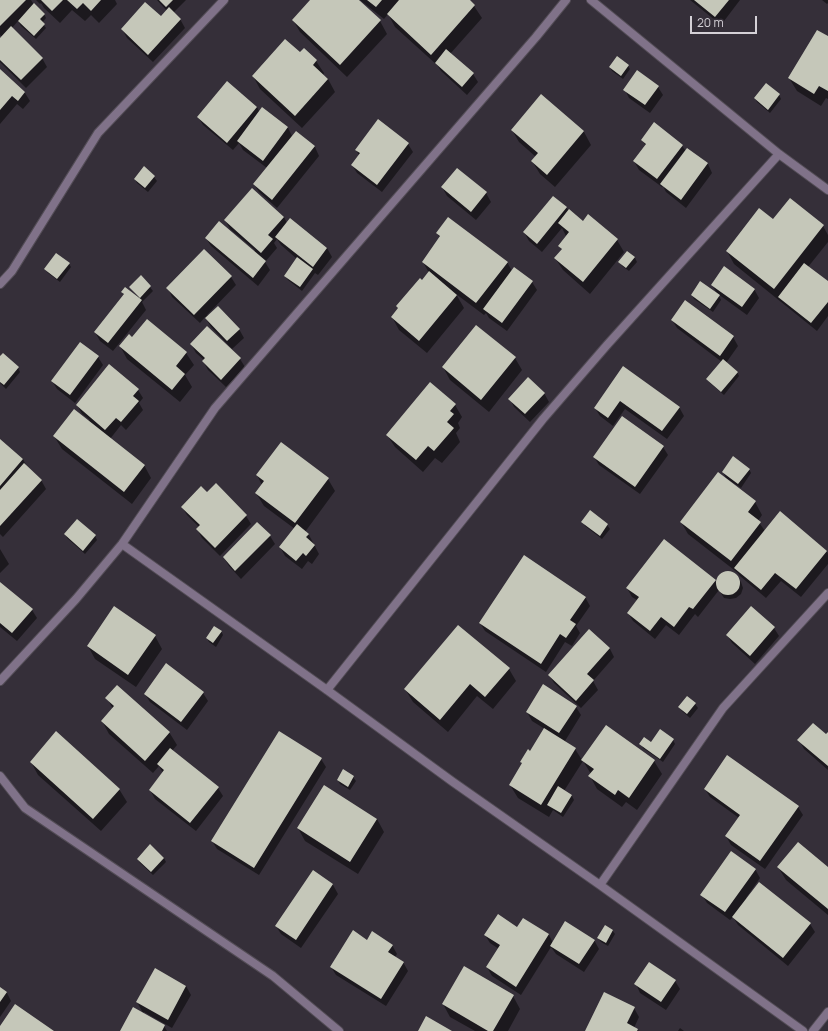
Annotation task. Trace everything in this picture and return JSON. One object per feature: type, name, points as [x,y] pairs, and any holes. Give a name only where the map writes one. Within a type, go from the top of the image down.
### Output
[{"type":"street","points":[[0,284],[12,272],[98,133],[224,0]]},
{"type":"street","points":[[0,681],[76,599],[122,544],[215,408],[566,0]]},
{"type":"street","points":[[591,0],[779,154],[828,190]]},
{"type":"street","points":[[327,690],[543,419],[607,345],[779,154]]},
{"type":"street","points":[[122,544],[803,1031]]},
{"type":"street","points":[[600,885],[723,708],[828,593]]},
{"type":"street","points":[[0,776],[25,808],[273,976],[339,1031]]},
{"type":"street","points":[[813,1031],[828,1012]]},
{"type":"building","points":[[0,0],[26,0],[0,26]]},
{"type":"building","points":[[41,0],[63,0],[52,11]]},
{"type":"building","points":[[67,0],[101,0],[91,11],[83,3],[77,9]]},
{"type":"building","points":[[159,0],[173,0],[166,7]]},
{"type":"building","points":[[310,0],[359,0],[381,20],[340,65],[292,20]]},
{"type":"building","points":[[367,0],[382,0],[376,7]]},
{"type":"building","points":[[399,0],[470,0],[475,5],[431,55],[387,14]]},
{"type":"building","points":[[694,0],[729,0],[715,17]]},
{"type":"building","points":[[145,2],[161,16],[169,7],[181,19],[148,55],[121,29]]},
{"type":"building","points":[[34,3],[45,14],[40,19],[45,24],[34,36],[18,21]]},
{"type":"building","points":[[11,26],[43,58],[21,80],[0,60],[0,38]]},
{"type":"building","points":[[817,30],[828,36],[828,91],[819,86],[814,94],[788,78]]},
{"type":"building","points":[[285,39],[300,52],[304,48],[317,60],[313,65],[328,79],[295,116],[252,76]]},
{"type":"building","points":[[446,49],[474,73],[462,87],[435,63]]},
{"type":"building","points":[[617,56],[629,65],[621,76],[609,67]]},
{"type":"building","points":[[0,69],[25,92],[18,101],[12,96],[0,110]]},
{"type":"building","points":[[637,70],[659,86],[645,105],[623,90]]},
{"type":"building","points":[[227,81],[257,107],[227,143],[197,117]]},
{"type":"building","points":[[766,83],[780,94],[768,110],[754,98]]},
{"type":"building","points":[[541,94],[584,131],[547,175],[531,161],[538,153],[511,130]]},
{"type":"building","points":[[262,107],[288,127],[263,161],[237,141]]},
{"type":"building","points":[[378,119],[409,143],[377,185],[351,165],[360,153],[355,150]]},
{"type":"building","points":[[654,122],[683,145],[657,179],[633,161],[646,144],[641,140]]},
{"type":"building","points":[[296,131],[315,146],[272,200],[253,184]]},
{"type":"building","points":[[687,148],[708,163],[681,200],[660,184]]},
{"type":"building","points":[[144,166],[155,176],[145,188],[134,179]]},
{"type":"building","points":[[457,168],[487,192],[471,212],[441,187]]},
{"type":"building","points":[[252,188],[284,217],[268,235],[273,239],[261,253],[224,220]]},
{"type":"building","points":[[553,196],[567,207],[537,244],[523,232]]},
{"type":"building","points":[[790,198],[824,225],[774,289],[726,251],[759,208],[773,219]]},
{"type":"building","points":[[569,209],[583,221],[588,214],[618,239],[583,282],[554,258],[562,249],[558,246],[569,232],[558,223]]},
{"type":"building","points":[[448,217],[508,262],[476,303],[422,262],[440,236],[436,233]]},
{"type":"building","points":[[290,218],[327,248],[313,267],[275,237]]},
{"type":"building","points":[[219,221],[266,261],[253,278],[205,238]]},
{"type":"building","points":[[204,249],[232,276],[194,315],[166,288]]},
{"type":"building","points":[[627,251],[635,257],[626,268],[618,262]]},
{"type":"building","points":[[56,253],[70,263],[57,279],[44,269]]},
{"type":"building","points":[[297,257],[313,269],[300,287],[284,276]]},
{"type":"building","points":[[804,263],[828,281],[828,302],[811,323],[778,297]]},
{"type":"building","points":[[724,266],[755,289],[742,307],[711,285]]},
{"type":"building","points":[[514,267],[533,281],[502,323],[483,309]]},
{"type":"building","points":[[429,271],[457,295],[419,341],[391,317],[398,308],[396,306],[420,278],[422,280]]},
{"type":"building","points":[[141,275],[151,286],[140,298],[129,287]]},
{"type":"building","points":[[700,281],[720,295],[710,309],[691,295]]},
{"type":"building","points":[[125,287],[142,300],[108,343],[94,332],[124,294],[121,292]]},
{"type":"building","points":[[685,300],[734,336],[720,356],[671,320]]},
{"type":"building","points":[[218,306],[240,329],[227,341],[205,318]]},
{"type":"building","points":[[147,319],[187,352],[176,366],[185,374],[172,390],[119,346],[129,334],[132,337]]},
{"type":"building","points":[[476,325],[516,357],[481,400],[442,367]]},
{"type":"building","points":[[207,326],[241,358],[221,380],[202,361],[205,358],[190,344]]},
{"type":"building","points":[[80,342],[99,356],[70,395],[51,381]]},
{"type":"building","points":[[3,353],[19,367],[4,385],[0,382],[0,356]]},
{"type":"building","points":[[723,359],[738,372],[721,392],[706,379]]},
{"type":"building","points":[[109,364],[139,389],[133,396],[139,401],[121,422],[116,418],[105,430],[76,405]]},
{"type":"building","points":[[623,366],[680,407],[662,431],[620,401],[608,418],[594,408]]},
{"type":"building","points":[[528,377],[545,393],[525,414],[508,399]]},
{"type":"building","points":[[430,382],[456,404],[450,411],[454,414],[447,422],[454,428],[434,451],[428,446],[416,460],[386,435]]},
{"type":"building","points":[[74,409],[145,465],[124,492],[53,436]]},
{"type":"building","points":[[622,416],[664,446],[635,487],[593,457]]},
{"type":"building","points":[[0,439],[23,459],[0,486]]},
{"type":"building","points":[[281,442],[329,478],[295,523],[255,493],[264,481],[256,475]]},
{"type":"building","points":[[733,456],[750,469],[738,484],[722,472]]},
{"type":"building","points":[[24,463],[42,480],[0,526],[0,490]]},
{"type":"building","points":[[718,472],[756,501],[748,512],[761,522],[731,561],[680,522]]},
{"type":"building","points":[[216,483],[247,515],[215,548],[196,529],[200,525],[181,507],[201,486],[207,492]]},
{"type":"building","points":[[590,510],[608,524],[600,536],[581,522]]},
{"type":"building","points":[[780,511],[827,551],[796,589],[775,573],[761,590],[734,568]]},
{"type":"building","points":[[77,519],[96,535],[83,551],[64,534]]},
{"type":"building","points":[[257,522],[271,535],[235,571],[223,557]]},
{"type":"building","points":[[297,524],[309,534],[306,537],[315,545],[306,556],[303,553],[296,561],[279,547]]},
{"type":"building","points":[[664,539],[716,580],[693,609],[689,607],[674,627],[661,617],[650,631],[627,613],[639,597],[626,588]]},
{"type":"building","points":[[524,555],[586,597],[570,620],[576,624],[566,638],[560,634],[541,664],[479,623]]},
{"type":"building","points":[[723,571],[733,571],[740,578],[740,588],[733,595],[723,595],[716,588],[716,578]]},
{"type":"building","points":[[0,582],[33,609],[12,633],[0,623]]},
{"type":"building","points":[[114,606],[156,635],[128,675],[87,646]]},
{"type":"building","points":[[751,606],[775,627],[750,656],[726,635]]},
{"type":"building","points":[[458,625],[510,668],[485,697],[470,684],[440,720],[404,689]]},
{"type":"building","points":[[214,626],[222,631],[213,643],[206,638]]},
{"type":"building","points":[[589,629],[610,648],[587,674],[594,680],[576,701],[548,675]]},
{"type":"building","points":[[166,663],[204,692],[181,722],[144,694]]},
{"type":"building","points":[[543,684],[577,706],[559,733],[526,712]]},
{"type":"building","points":[[117,685],[170,732],[145,761],[101,721],[114,706],[105,698]]},
{"type":"building","points":[[687,696],[696,703],[687,714],[678,707]]},
{"type":"building","points":[[813,723],[826,734],[828,732],[828,766],[797,740]]},
{"type":"building","points":[[606,725],[655,760],[629,798],[618,790],[615,795],[588,776],[594,769],[581,760]]},
{"type":"building","points":[[544,728],[576,748],[541,805],[509,785],[522,763],[520,762],[528,749],[530,751]]},
{"type":"building","points":[[660,729],[674,739],[660,759],[639,744],[644,737],[651,742]]},
{"type":"building","points":[[56,731],[120,789],[93,819],[30,762]]},
{"type":"building","points":[[279,731],[322,758],[254,868],[211,841]]},
{"type":"building","points":[[170,748],[219,787],[190,823],[149,790],[164,770],[157,764]]},
{"type":"building","points":[[727,755],[799,806],[760,861],[725,836],[740,815],[704,789]]},
{"type":"building","points":[[343,769],[354,776],[348,787],[337,780]]},
{"type":"building","points":[[324,785],[377,819],[350,862],[297,828]]},
{"type":"building","points":[[558,786],[572,795],[561,813],[547,805]]},
{"type":"building","points":[[798,842],[828,867],[828,909],[777,867]]},
{"type":"building","points":[[150,844],[164,858],[151,872],[137,859]]},
{"type":"building","points":[[731,851],[756,869],[725,912],[700,895]]},
{"type":"building","points":[[313,870],[333,884],[296,940],[275,926]]},
{"type":"building","points":[[759,882],[811,923],[783,958],[732,917]]},
{"type":"building","points":[[498,914],[517,927],[523,918],[549,934],[516,987],[486,967],[500,945],[484,935]]},
{"type":"building","points":[[565,921],[595,940],[579,964],[550,946]]},
{"type":"building","points":[[605,925],[613,930],[606,943],[597,938]]},
{"type":"building","points":[[353,930],[367,940],[372,931],[393,945],[388,952],[404,962],[381,999],[330,967]]},
{"type":"building","points":[[649,962],[676,980],[661,1002],[634,984]]},
{"type":"building","points":[[464,966],[514,995],[493,1031],[488,1031],[442,1004]]},
{"type":"building","points":[[155,968],[186,986],[168,1020],[136,1002]]},
{"type":"building","points":[[0,987],[7,992],[0,1002]]},
{"type":"building","points":[[604,992],[635,1007],[627,1023],[638,1029],[637,1031],[585,1031]]},
{"type":"building","points":[[15,1004],[54,1031],[0,1031],[0,1026]]},
{"type":"building","points":[[133,1007],[165,1025],[162,1031],[120,1031]]},
{"type":"building","points":[[426,1016],[452,1031],[418,1031]]}]
